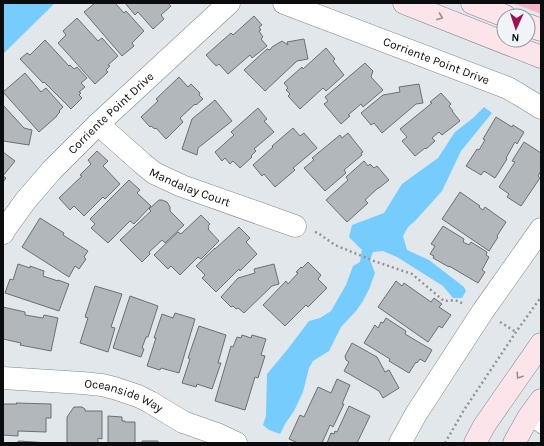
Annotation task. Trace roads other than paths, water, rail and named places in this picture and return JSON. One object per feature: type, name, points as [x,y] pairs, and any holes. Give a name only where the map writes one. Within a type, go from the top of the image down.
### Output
[{"type":"street","name":"Corriente Point Drive","points":[[3,233],[26,200],[52,170],[98,124],[229,3]]},
{"type":"street","name":"Corriente Point Drive","points":[[284,3],[508,88],[541,108]]},
{"type":"street","points":[[404,3],[541,56]]},
{"type":"street","points":[[472,3],[496,12]]},
{"type":"street","name":"Mandalay Court","points":[[98,124],[154,173],[182,186],[295,226]]},
{"type":"street","points":[[400,443],[416,414],[483,311],[541,229]]},
{"type":"street","points":[[475,443],[484,426],[541,344]]},
{"type":"street","name":"Oceanside Way","points":[[3,378],[82,383],[114,388],[138,396],[183,422],[217,434],[236,443]]},
{"type":"street","points":[[514,443],[535,423],[541,400]]},
{"type":"water","points":[[3,3],[55,3],[3,54]]},
{"type":"water","points":[[484,107],[492,113],[461,151],[442,191],[408,227],[403,236],[407,250],[429,260],[464,287],[466,291],[462,298],[453,298],[443,286],[397,257],[383,251],[373,252],[370,260],[375,273],[363,301],[341,327],[329,351],[313,361],[309,368],[303,392],[294,411],[280,434],[269,430],[263,425],[266,416],[267,374],[309,321],[320,318],[331,311],[346,285],[353,266],[360,262],[362,250],[349,237],[352,225],[384,213],[402,184],[438,158],[455,132]]}]
